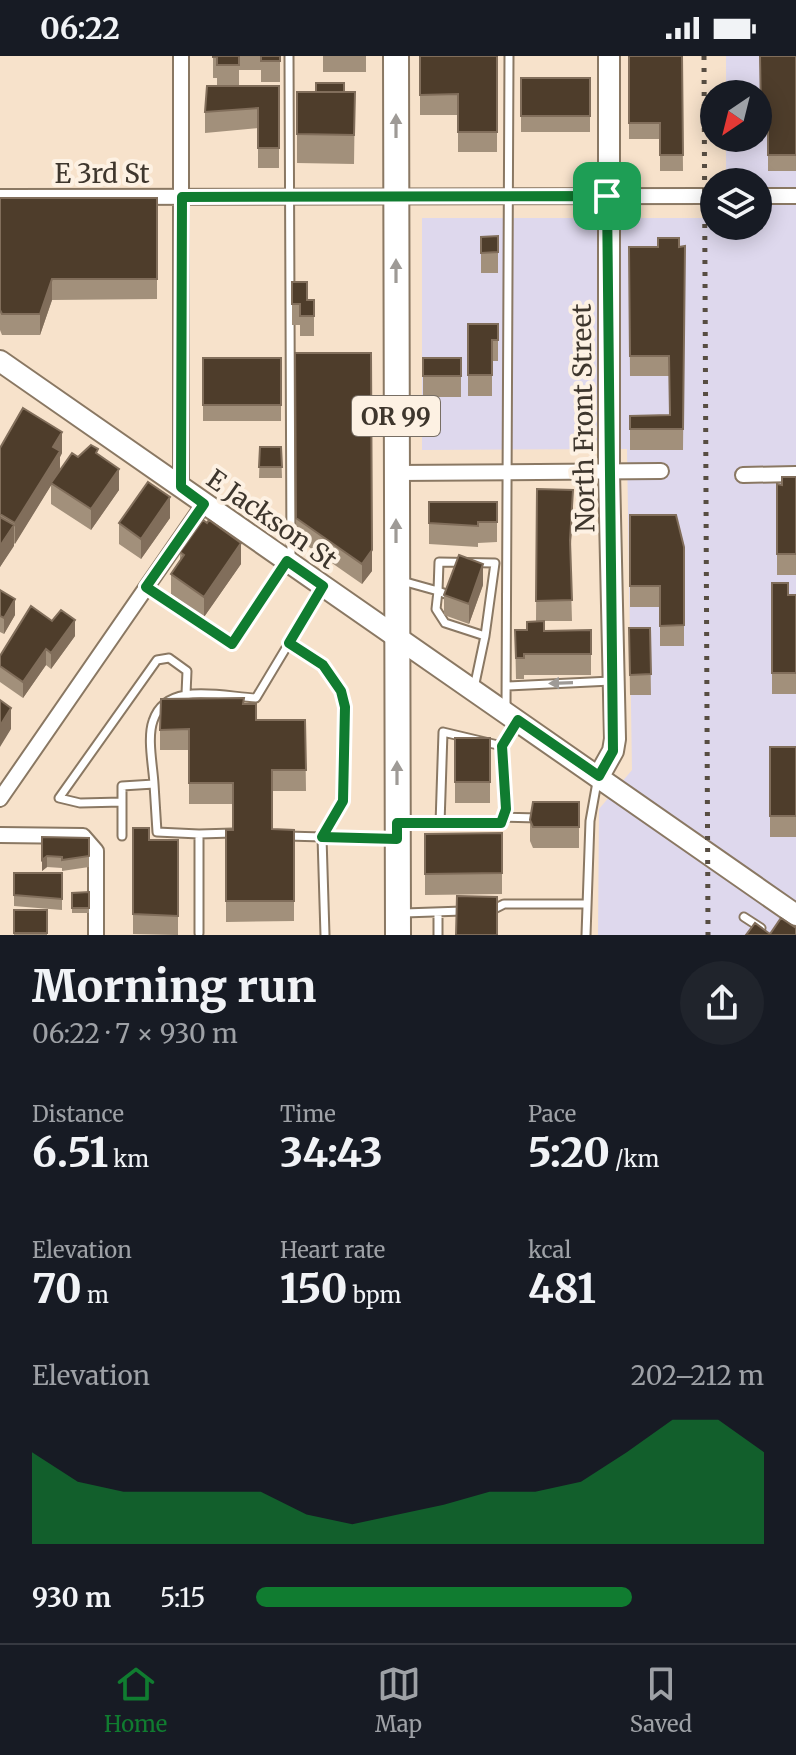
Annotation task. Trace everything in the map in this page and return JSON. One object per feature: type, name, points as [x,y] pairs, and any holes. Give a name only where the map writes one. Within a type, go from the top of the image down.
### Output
[{"type":"main road","name":"OR 99","points":[[396,56],[398,924]]},
{"type":"street","points":[[181,56],[181,487]]},
{"type":"street","name":"North Front Street","points":[[599,776],[613,751],[607,196],[609,56]]},
{"type":"street","name":"E 3rd St","points":[[0,197],[700,196]]},
{"type":"street","points":[[772,196],[796,196]]},
{"type":"street","name":"E Jackson St","points":[[0,361],[599,776],[787,915]]},
{"type":"street","points":[[396,473],[661,471]]},
{"type":"street","points":[[743,475],[796,474]]},
{"type":"street","points":[[0,799],[204,504]]},
{"type":"street","points":[[0,835],[83,836],[96,851],[96,935]]},
{"type":"lane","points":[[146,587],[232,644],[289,563],[289,56]]},
{"type":"lane","points":[[272,836],[322,837],[440,824],[501,823],[506,809],[502,746],[512,716],[508,686],[507,591],[509,56]]},
{"type":"lane","points":[[473,690],[485,636],[490,610],[495,563],[439,562],[436,609],[445,623],[485,636]]},
{"type":"lane","points":[[396,579],[451,596]]},
{"type":"lane","points":[[233,833],[157,832],[152,722],[170,698],[186,694],[256,698],[323,586]]},
{"type":"lane","points":[[492,590],[507,591]]},
{"type":"lane","points":[[476,605],[490,610]]},
{"type":"lane","points":[[289,643],[323,665],[341,691],[345,707],[343,801],[322,837],[325,935]]},
{"type":"lane","points":[[122,802],[80,803],[59,798],[157,660],[169,658],[187,671],[186,694]]},
{"type":"lane","points":[[508,686],[613,681]]},
{"type":"lane","points":[[440,824],[443,732],[502,746]]},
{"type":"lane","points":[[586,935],[590,821],[599,776]]},
{"type":"lane","points":[[122,836],[122,786],[154,784]]},
{"type":"lane","points":[[503,817],[545,818]]},
{"type":"lane","points":[[199,834],[199,933]]},
{"type":"lane","points":[[398,924],[438,912],[493,910],[504,904],[587,904]]},
{"type":"lane","points":[[438,912],[438,935]]},
{"type":"lane","points":[[744,917],[770,935]]},
{"type":"shaded area","points":[[726,56],[796,56],[796,935],[598,935],[599,809],[632,770],[627,449],[422,450],[422,218],[700,218],[700,240],[772,240],[772,168],[726,168],[726,152],[772,152],[772,80],[726,80]]},
{"type":"building","points":[[213,56],[239,56],[239,65],[217,65],[217,57]]},
{"type":"building","points":[[261,56],[280,56],[280,61],[261,61]]},
{"type":"building","points":[[420,56],[497,56],[497,132],[458,132],[458,94],[420,95]]},
{"type":"building","points":[[629,56],[682,56],[683,155],[660,155],[660,123],[629,123]]},
{"type":"building","points":[[760,56],[796,56],[796,155],[768,155],[772,152],[772,80],[760,80]]},
{"type":"building","points":[[521,78],[590,78],[590,116],[521,116]]},
{"type":"building","points":[[316,83],[344,83],[344,92],[316,92]]},
{"type":"building","points":[[207,86],[279,86],[279,148],[258,148],[258,108],[205,112]]},
{"type":"building","points":[[297,92],[355,92],[354,135],[297,134]]},
{"type":"building","points":[[0,198],[157,198],[157,279],[52,279],[40,314],[2,314]]},
{"type":"building","points":[[498,236],[498,252],[481,253],[481,237]]},
{"type":"building","points":[[658,238],[679,238],[679,247],[685,246],[683,429],[630,429],[630,416],[670,415],[669,356],[630,356],[629,247],[658,247]]},
{"type":"building","points":[[292,282],[307,282],[307,300],[314,300],[314,316],[300,316],[300,304],[292,304]]},
{"type":"building","points":[[468,324],[498,324],[498,340],[492,340],[492,375],[468,375]]},
{"type":"building","points":[[295,353],[371,353],[372,550],[362,564],[296,518]]},
{"type":"building","points":[[203,358],[281,358],[281,405],[203,405]]},
{"type":"building","points":[[423,358],[461,358],[461,376],[423,376]]},
{"type":"building","points":[[23,408],[62,432],[53,447],[60,451],[15,523],[0,514],[0,448]]},
{"type":"building","points":[[91,445],[98,449],[96,453],[119,469],[91,509],[51,483],[72,453],[78,457]]},
{"type":"building","points":[[260,447],[281,447],[282,467],[259,467]]},
{"type":"building","points":[[782,477],[796,477],[796,554],[777,554],[777,484],[782,485]]},
{"type":"building","points":[[148,482],[170,497],[141,539],[119,523]]},
{"type":"building","points":[[537,489],[573,490],[570,540],[572,600],[536,601]]},
{"type":"building","points":[[429,502],[497,502],[497,522],[478,522],[478,526],[429,523]]},
{"type":"building","points":[[630,515],[676,515],[684,547],[684,625],[660,626],[660,586],[630,586]]},
{"type":"building","points":[[0,517],[14,525],[0,546]]},
{"type":"building","points":[[203,520],[207,523],[209,520],[241,543],[204,597],[171,574],[184,555],[180,552]]},
{"type":"building","points":[[459,555],[483,564],[469,604],[444,595]]},
{"type":"building","points":[[772,583],[788,583],[788,595],[796,595],[796,673],[772,673]]},
{"type":"building","points":[[0,590],[15,599],[4,618],[0,616]]},
{"type":"building","points":[[31,606],[52,621],[61,610],[75,620],[51,653],[46,649],[23,682],[0,666],[0,656]]},
{"type":"building","points":[[544,621],[544,631],[591,630],[591,654],[524,654],[524,658],[516,658],[515,630],[527,630],[527,622]]},
{"type":"building","points":[[629,628],[650,628],[651,674],[630,675]]},
{"type":"building","points":[[244,698],[243,704],[256,704],[256,720],[305,720],[306,770],[272,770],[272,829],[294,830],[294,901],[226,901],[226,830],[233,830],[233,783],[189,783],[189,729],[160,730],[161,699]]},
{"type":"building","points":[[0,700],[11,708],[0,726]]},
{"type":"building","points":[[455,738],[490,738],[490,782],[455,782]]},
{"type":"building","points":[[770,747],[796,747],[796,816],[770,816]]},
{"type":"building","points":[[533,802],[579,802],[579,827],[533,827],[530,820]]},
{"type":"building","points":[[133,828],[149,828],[149,840],[178,840],[178,916],[133,914]]},
{"type":"building","points":[[502,833],[502,873],[425,874],[425,834]]},
{"type":"building","points":[[42,837],[89,838],[89,856],[62,860],[62,857],[47,856],[42,860]]},
{"type":"building","points":[[14,873],[62,873],[62,899],[14,895]]},
{"type":"building","points":[[89,892],[89,908],[72,908],[72,893]]},
{"type":"building","points":[[457,896],[497,897],[497,935],[456,935]]},
{"type":"building","points":[[14,910],[47,910],[47,933],[14,933]]},
{"type":"building","points":[[781,918],[796,928],[796,935],[746,935],[755,923],[770,934]]},
{"type":"railway","points":[[704,56],[708,935]]},
{"type":"route","points":[[607,196],[613,751],[599,776],[518,720],[502,746],[506,809],[501,823],[397,823],[397,839],[322,837],[343,801],[345,707],[341,691],[323,665],[312,655],[289,643],[323,586],[287,561],[232,644],[146,587],[204,504],[181,487],[182,197],[607,196]]}]
